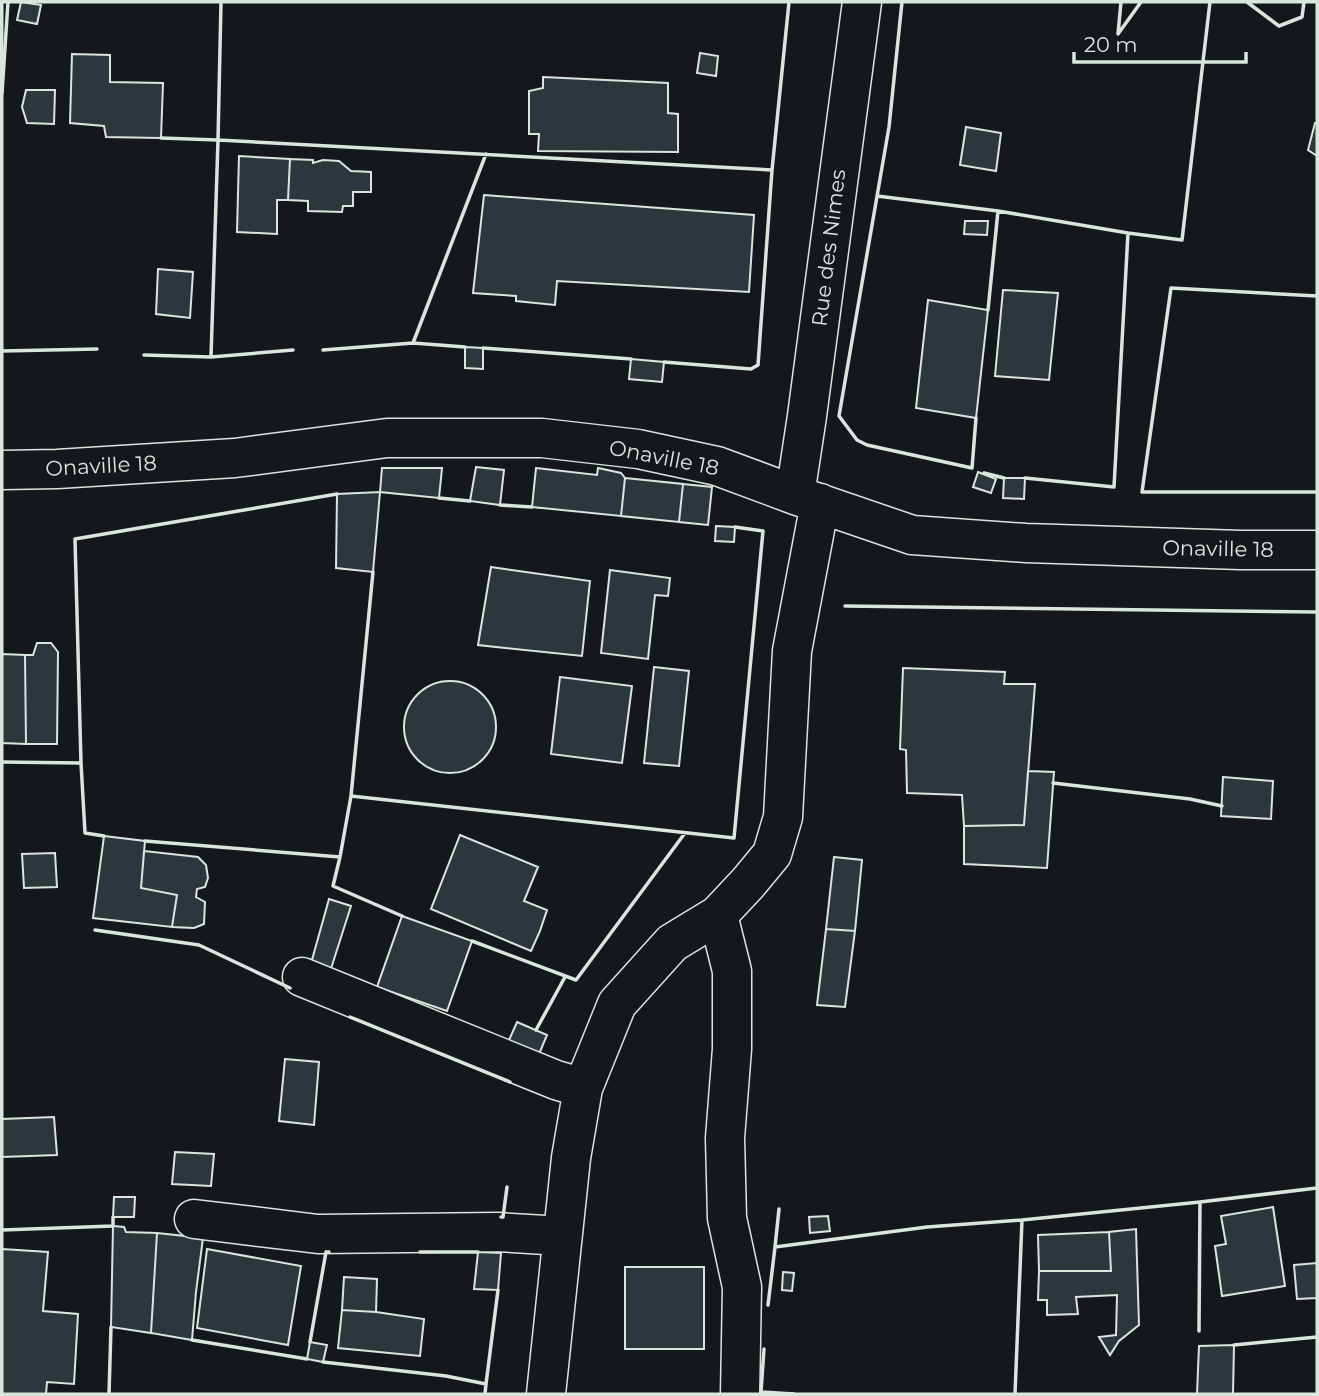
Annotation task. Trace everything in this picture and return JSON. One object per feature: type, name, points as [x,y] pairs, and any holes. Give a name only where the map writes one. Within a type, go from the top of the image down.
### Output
[{"type":"street","name":"Rue des Nimes","points":[[546,1394],[571,1157],[583,1088],[617,1004],[672,943],[718,915],[748,883],[772,854],[783,817],[792,651],[808,499],[807,416],[862,2]]},
{"type":"street","name":"Onaville 18","points":[[2,470],[235,458],[387,438],[542,439],[638,449],[717,466],[912,535],[1040,543],[1317,550]]},
{"type":"street","points":[[718,915],[732,971],[732,1049],[725,1152],[727,1218],[742,1287],[740,1394]]},
{"type":"street","points":[[302,977],[556,1080],[583,1088]]},
{"type":"street","points":[[194,1219],[318,1234],[496,1232],[562,1237]]},
{"type":"building","points":[[21,2],[41,5],[37,24],[17,20]]},
{"type":"building","points":[[700,53],[718,56],[716,76],[697,73]]},
{"type":"building","points":[[72,54],[110,55],[110,82],[163,83],[161,138],[106,137],[104,126],[70,123]]},
{"type":"building","points":[[543,77],[668,83],[668,113],[678,114],[678,152],[538,151],[539,134],[529,134],[529,91],[543,88]]},
{"type":"building","points":[[26,90],[55,90],[54,124],[27,123],[22,107]]},
{"type":"building","points":[[1317,123],[1317,156],[1308,150]]},
{"type":"building","points":[[966,127],[1001,133],[996,171],[960,165]]},
{"type":"building","points":[[239,156],[290,159],[288,200],[277,200],[277,234],[237,232]]},
{"type":"building","points":[[290,159],[313,160],[313,163],[323,160],[339,161],[351,171],[371,172],[371,192],[353,192],[353,206],[343,206],[342,212],[308,211],[308,201],[288,200]]},
{"type":"building","points":[[484,195],[754,215],[749,292],[557,281],[555,305],[516,301],[516,296],[473,293]]},
{"type":"building","points":[[965,221],[988,221],[987,235],[964,234]]},
{"type":"building","points":[[158,269],[193,272],[190,318],[156,314]]},
{"type":"building","points":[[1003,290],[1058,293],[1049,380],[995,376]]},
{"type":"building","points":[[928,300],[988,310],[976,418],[916,408]]},
{"type":"building","points":[[465,347],[483,348],[483,369],[465,368]]},
{"type":"building","points":[[631,359],[664,362],[662,382],[629,379]]},
{"type":"building","points":[[476,467],[504,470],[500,505],[470,501]]},
{"type":"building","points":[[382,468],[442,468],[439,498],[380,492]]},
{"type":"building","points":[[536,468],[597,475],[598,468],[621,473],[625,478],[621,516],[532,507]]},
{"type":"building","points":[[978,472],[996,479],[991,493],[973,487]]},
{"type":"building","points":[[625,478],[683,484],[679,522],[621,516]]},
{"type":"building","points":[[1004,478],[1025,478],[1024,499],[1003,498]]},
{"type":"building","points":[[683,484],[712,487],[708,525],[679,522]]},
{"type":"building","points":[[380,492],[373,572],[336,568],[337,494]]},
{"type":"building","points":[[716,526],[735,527],[734,542],[715,541]]},
{"type":"building","points":[[491,567],[590,581],[582,656],[478,645]]},
{"type":"building","points":[[610,570],[670,578],[668,596],[655,595],[648,659],[601,653]]},
{"type":"building","points":[[37,643],[51,643],[58,652],[57,744],[26,744],[25,655],[33,655]]},
{"type":"building","points":[[2,654],[25,655],[26,744],[2,743]]},
{"type":"building","points":[[654,667],[689,671],[679,766],[644,763]]},
{"type":"building","points":[[903,668],[1005,672],[1004,684],[1035,684],[1024,825],[964,826],[962,795],[907,793],[906,750],[900,749]]},
{"type":"building","points":[[560,677],[632,686],[622,763],[551,754]]},
{"type":"building","points":[[450,681],[468,684],[483,694],[493,709],[496,727],[493,745],[483,760],[468,770],[450,773],[432,770],[417,760],[407,745],[404,727],[407,709],[417,694],[432,684]]},
{"type":"building","points":[[1028,771],[1054,772],[1047,868],[964,864],[964,826],[1024,825]]},
{"type":"building","points":[[1223,777],[1273,781],[1271,819],[1221,816]]},
{"type":"building","points":[[460,835],[538,867],[524,901],[547,910],[531,951],[431,909]]},
{"type":"building","points":[[104,836],[145,841],[141,888],[177,895],[172,927],[93,918]]},
{"type":"building","points":[[144,851],[198,857],[206,865],[208,878],[205,887],[197,889],[196,897],[205,902],[204,924],[194,928],[172,927],[177,895],[141,888]]},
{"type":"building","points":[[55,853],[57,887],[24,888],[22,854]]},
{"type":"building","points":[[834,857],[862,860],[855,931],[826,929]]},
{"type":"building","points":[[329,899],[351,906],[329,975],[310,967]]},
{"type":"building","points":[[402,916],[472,941],[447,1011],[377,987]]},
{"type":"building","points":[[826,929],[855,931],[845,1007],[817,1005]]},
{"type":"building","points":[[517,1022],[547,1035],[537,1059],[506,1047]]},
{"type":"building","points":[[285,1059],[319,1062],[314,1125],[279,1121]]},
{"type":"building","points":[[54,1117],[57,1155],[2,1157],[2,1119]]},
{"type":"building","points":[[175,1152],[214,1154],[211,1186],[172,1184]]},
{"type":"building","points":[[114,1197],[135,1197],[134,1217],[113,1217]]},
{"type":"building","points":[[1273,1207],[1285,1286],[1222,1296],[1215,1246],[1226,1244],[1221,1216]]},
{"type":"building","points":[[828,1216],[830,1231],[810,1233],[809,1217]]},
{"type":"building","points":[[113,1226],[124,1227],[126,1232],[157,1233],[151,1333],[111,1327]]},
{"type":"building","points":[[1136,1229],[1139,1325],[1119,1341],[1110,1355],[1099,1337],[1116,1335],[1117,1295],[1076,1297],[1078,1314],[1047,1315],[1047,1300],[1038,1300],[1039,1271],[1111,1271],[1109,1232]]},
{"type":"building","points":[[1109,1232],[1111,1271],[1039,1271],[1038,1235]]},
{"type":"building","points":[[157,1233],[203,1238],[192,1340],[151,1333]]},
{"type":"building","points":[[2,1249],[48,1252],[43,1311],[78,1314],[74,1384],[47,1382],[46,1394],[2,1394]]},
{"type":"building","points":[[207,1249],[301,1266],[288,1345],[197,1328]]},
{"type":"building","points":[[478,1252],[501,1253],[498,1290],[474,1289]]},
{"type":"building","points":[[1317,1263],[1317,1298],[1297,1299],[1294,1265]]},
{"type":"building","points":[[625,1267],[704,1267],[704,1349],[625,1349]]},
{"type":"building","points":[[783,1272],[794,1273],[792,1291],[782,1290]]},
{"type":"building","points":[[344,1277],[377,1279],[376,1312],[342,1310]]},
{"type":"building","points":[[342,1310],[424,1319],[420,1356],[338,1348]]},
{"type":"building","points":[[310,1342],[327,1345],[323,1362],[307,1359]]},
{"type":"building","points":[[1234,1345],[1233,1394],[1197,1394],[1199,1346]]},
{"type":"wall","points":[[2,93],[8,2]]},
{"type":"wall","points":[[221,2],[218,140],[772,170],[789,2]]},
{"type":"wall","points":[[902,2],[889,127],[839,416],[857,440],[867,445],[972,468],[976,418]]},
{"type":"wall","points":[[1121,2],[1118,34],[1141,2]]},
{"type":"wall","points":[[877,196],[998,211],[1182,240],[1210,2]]},
{"type":"wall","points":[[1247,2],[1279,26],[1302,17],[1304,2]]},
{"type":"wall","points":[[144,355],[211,357],[218,140],[161,138]]},
{"type":"wall","points":[[465,347],[413,343],[486,154]]},
{"type":"wall","points":[[664,362],[751,369],[758,365],[772,170]]},
{"type":"wall","points":[[988,310],[998,211]]},
{"type":"wall","points":[[1025,478],[1114,487],[1128,233]]},
{"type":"wall","points":[[1317,296],[1171,288],[1142,492],[1317,492]]},
{"type":"wall","points":[[323,350],[413,343]]},
{"type":"wall","points":[[483,348],[631,359]]},
{"type":"wall","points":[[2,351],[97,349]]},
{"type":"wall","points":[[211,357],[293,350]]},
{"type":"wall","points":[[984,473],[1004,478]]},
{"type":"wall","points":[[104,836],[85,833],[75,539],[337,494]]},
{"type":"wall","points":[[439,498],[470,501]]},
{"type":"wall","points":[[500,505],[532,507]]},
{"type":"wall","points":[[373,572],[351,796],[734,838],[763,531],[735,527]]},
{"type":"wall","points":[[845,606],[1317,612]]},
{"type":"wall","points":[[2,762],[81,763]]},
{"type":"wall","points":[[1053,783],[1190,799],[1222,806]]},
{"type":"wall","points":[[351,796],[333,886],[402,916]]},
{"type":"wall","points":[[472,941],[576,980],[685,833]]},
{"type":"wall","points":[[145,841],[340,857]]},
{"type":"wall","points":[[95,930],[199,945],[290,988]]},
{"type":"wall","points":[[536,1030],[565,977]]},
{"type":"wall","points":[[350,1017],[510,1082]]},
{"type":"wall","points":[[501,1217],[507,1187]]},
{"type":"wall","points":[[1199,1331],[1200,1202],[1317,1188]]},
{"type":"wall","points":[[1015,1394],[1022,1220],[1200,1202]]},
{"type":"wall","points":[[775,1247],[779,1209]]},
{"type":"wall","points":[[2,1230],[113,1226],[113,1217]]},
{"type":"wall","points":[[768,1305],[775,1247],[927,1227],[1022,1220]]},
{"type":"wall","points":[[310,1342],[326,1252],[329,1252]]},
{"type":"wall","points":[[420,1252],[478,1252]]},
{"type":"wall","points":[[323,1362],[446,1376],[486,1384],[498,1290]]},
{"type":"wall","points":[[109,1394],[111,1327]]},
{"type":"wall","points":[[1234,1345],[1317,1337]]},
{"type":"wall","points":[[192,1340],[307,1359]]},
{"type":"wall","points":[[764,1349],[761,1392],[794,1394]]},
{"type":"wall","points":[[485,1394],[486,1384]]}]
